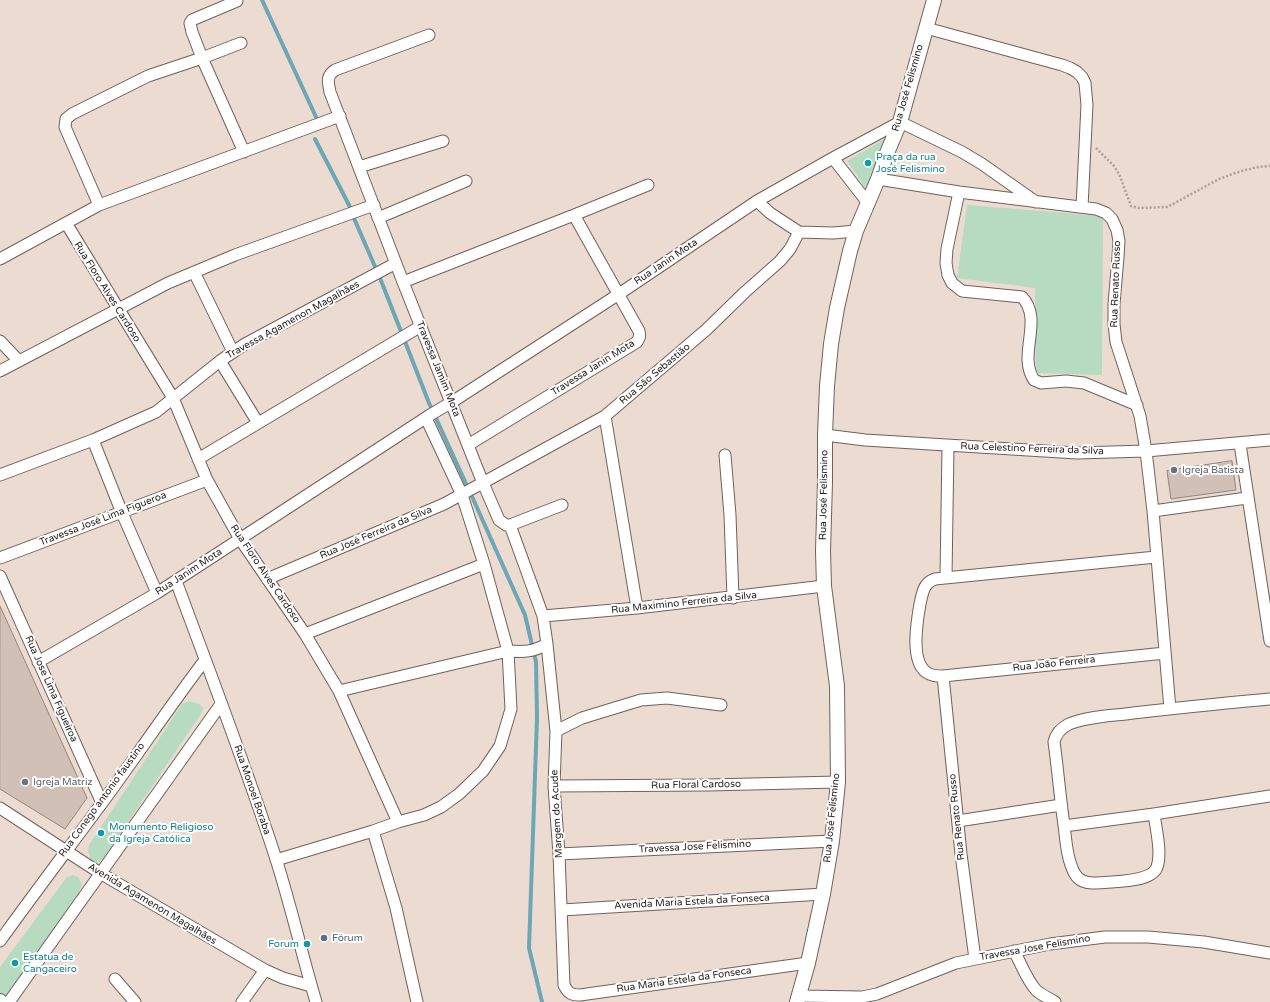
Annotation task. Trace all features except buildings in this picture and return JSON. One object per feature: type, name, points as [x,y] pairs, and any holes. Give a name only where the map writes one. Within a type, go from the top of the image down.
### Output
[{"type":"street","name":"Rua José Felismino","points":[[798,999],[808,963],[823,894],[832,841],[838,782],[837,686],[824,586],[823,551],[826,482],[825,435],[827,386],[831,344],[850,251],[856,231],[900,122],[934,0]]},
{"type":"street","points":[[237,1],[192,20],[190,23],[190,28],[244,152]]},
{"type":"street","points":[[926,28],[1062,65],[1070,68],[1082,77],[1086,91],[1082,207]]},
{"type":"street","name":"Travessa Jamim Mota","points":[[429,35],[335,70],[330,74],[328,82],[330,92],[378,218],[483,483],[499,520],[506,525],[510,525]]},
{"type":"street","points":[[99,205],[65,127],[66,119],[72,114],[148,76],[241,43]]},
{"type":"street","points":[[0,259],[99,205],[340,116]]},
{"type":"street","points":[[900,122],[962,152],[982,164],[1036,202]]},
{"type":"street","name":"Rua Janin Mota","points":[[431,414],[619,294],[757,201],[900,122]]},
{"type":"street","points":[[359,167],[443,141]]},
{"type":"street","points":[[833,158],[868,204]]},
{"type":"street","name":"Rua Renato Russo","points":[[878,179],[959,192],[1096,208],[1106,213],[1112,219],[1117,230],[1119,241],[1114,304],[1115,336],[1140,416],[1146,451]]},
{"type":"street","points":[[378,218],[466,181]]},
{"type":"street","points":[[403,282],[574,216],[648,185]]},
{"type":"street","points":[[959,192],[947,248],[946,263],[948,275],[952,283],[962,291],[1022,297],[1030,308],[1029,368],[1034,380],[1041,383],[1066,381],[1084,383],[1137,405]]},
{"type":"street","points":[[757,201],[770,213],[799,232],[833,233],[856,231]]},
{"type":"street","points":[[0,371],[168,283],[234,255],[374,205]]},
{"type":"street","name":"Travessa Janin Mota","points":[[468,445],[637,342],[640,336],[639,331],[619,294],[574,216]]},
{"type":"street","name":"Rua Floro Alves Cardoso","points":[[66,224],[173,398],[207,480],[240,539],[305,634],[339,691],[398,822]]},
{"type":"street","name":"Rua São Sebastião","points":[[483,483],[605,416],[706,330],[780,261],[790,249],[799,232]]},
{"type":"street","name":"Travessa Agamenon Magalhães","points":[[0,475],[93,440],[156,412],[220,360],[245,344],[396,263]]},
{"type":"street","points":[[194,272],[233,352]]},
{"type":"street","points":[[198,459],[421,326]]},
{"type":"street","points":[[0,341],[19,361]]},
{"type":"street","points":[[220,360],[258,423]]},
{"type":"street","points":[[276,860],[424,815],[441,807],[459,794],[483,771],[500,746],[511,709],[508,651],[484,564],[462,495],[431,414]]},
{"type":"street","name":"Rua Janim Mota","points":[[38,662],[157,593],[431,414]]},
{"type":"street","points":[[605,416],[636,608]]},
{"type":"street","name":"Rua Celestino Ferreira da Silva","points":[[825,435],[865,440],[948,446],[1077,453],[1146,451],[1240,444],[1270,440]]},
{"type":"street","points":[[93,440],[122,513],[157,593]]},
{"type":"street","points":[[1240,444],[1247,498],[1270,641]]},
{"type":"street","points":[[946,577],[948,446]]},
{"type":"street","points":[[1146,451],[1153,511],[1170,709]]},
{"type":"street","points":[[725,455],[730,515],[733,598]]},
{"type":"street","name":"Travessa José Lima Figueroa","points":[[0,558],[207,480]]},
{"type":"street","name":"Rua José Ferreira da Silva","points":[[267,579],[444,504],[483,483]]},
{"type":"street","points":[[1153,511],[1247,498]]},
{"type":"street","points":[[543,616],[510,525],[562,505]]},
{"type":"street","points":[[943,676],[930,675],[921,667],[917,651],[917,622],[924,589],[931,580],[946,577],[1156,557]]},
{"type":"street","points":[[305,634],[484,564]]},
{"type":"street","name":"Rua Jose Lima Figueiroa","points":[[0,576],[4,595],[38,662],[102,803]]},
{"type":"street","name":"Rua Monoel Boraba","points":[[176,581],[247,772],[290,904],[316,1002]]},
{"type":"street","name":"Rua Maximino Ferreira da Silva","points":[[543,616],[733,598],[824,586]]},
{"type":"street","name":"Margem do Acude","points":[[543,616],[543,646],[556,731],[554,786],[562,910],[564,985]]},
{"type":"street","points":[[339,691],[508,651],[527,652],[543,646]]},
{"type":"street","name":"Rua João Ferreira","points":[[943,676],[1165,653]]},
{"type":"street","name":"Rua Conego antonio faustino","points":[[0,941],[65,851],[102,803],[180,692],[205,660]]},
{"type":"street","name":"Rua Renato Russo","points":[[943,676],[965,887],[975,958]]},
{"type":"street","points":[[556,731],[582,718],[641,700],[667,698],[721,705]]},
{"type":"street","points":[[1154,814],[1159,848],[1158,866],[1152,874],[1141,879],[1093,883],[1086,883],[1080,880],[1075,874],[1070,861],[1064,826],[1054,742],[1057,733],[1069,724],[1090,719],[1270,699]]},
{"type":"street","points":[[8,1002],[221,704]]},
{"type":"street","name":"Rua Floral Cardoso","points":[[554,786],[838,782]]},
{"type":"street","points":[[1064,826],[1270,796]]},
{"type":"street","points":[[958,821],[1061,805]]},
{"type":"street","name":"Avenida Agamenon Magalhães","points":[[0,808],[100,874],[265,970],[284,978],[311,986]]},
{"type":"street","points":[[373,831],[396,908],[417,1002]]},
{"type":"street","name":"Travessa Jose Felismino","points":[[559,854],[832,841]]},
{"type":"street","name":"Avenida Maria Estela da Fonseca","points":[[562,910],[823,894]]},
{"type":"street","name":"Travessa Jose Felismino","points":[[798,999],[851,997],[877,998],[956,963],[1050,944],[1105,937],[1148,937],[1204,942],[1270,953]]},
{"type":"street","points":[[1014,951],[1036,989],[1055,1002]]},
{"type":"street","name":"Rua Maria Estela da Fonseca","points":[[564,985],[567,992],[573,995],[580,995],[808,963]]},
{"type":"street","points":[[242,1002],[265,970]]},
{"type":"street","points":[[115,980],[135,1002]]},
{"type":"path","points":[[1085,139],[1114,166],[1119,174],[1129,203],[1134,208],[1167,207],[1219,179],[1241,171],[1270,166]]},
{"type":"green space","points":[[886,138],[869,193],[847,161]]},
{"type":"green space","points":[[967,205],[1103,216],[1102,375],[1036,373],[1035,288],[957,278]]},
{"type":"green space","points":[[189,701],[199,704],[203,708],[201,714],[103,859],[96,864],[91,861],[88,851],[89,845],[182,704]]},
{"type":"green space","points":[[73,875],[78,877],[82,884],[79,892],[11,996],[0,999],[0,967],[67,877]]},
{"type":"waterway","points":[[262,0],[316,117]]},
{"type":"waterway","points":[[315,139],[350,207]]},
{"type":"waterway","points":[[353,216],[376,269]]},
{"type":"waterway","points":[[380,278],[402,334]]},
{"type":"waterway","points":[[404,339],[429,403],[468,488]]},
{"type":"waterway","points":[[470,492],[525,615],[536,662],[537,718],[529,948],[542,1002]]},
{"type":"place","name":"Praça da rua José Felismino","points":[[868,163]]},
{"type":"place","name":"Igreja Batista","points":[[1174,470]]},
{"type":"place","name":"Igreja Matriz","points":[[25,782]]},
{"type":"place","name":"Monumento Religioso da Igreja Católica","points":[[101,833]]},
{"type":"place","name":"Fórum","points":[[324,938]]},
{"type":"place","name":"Forum","points":[[307,944]]},
{"type":"place","name":"Estatua de Cangaceiro","points":[[15,963]]}]
